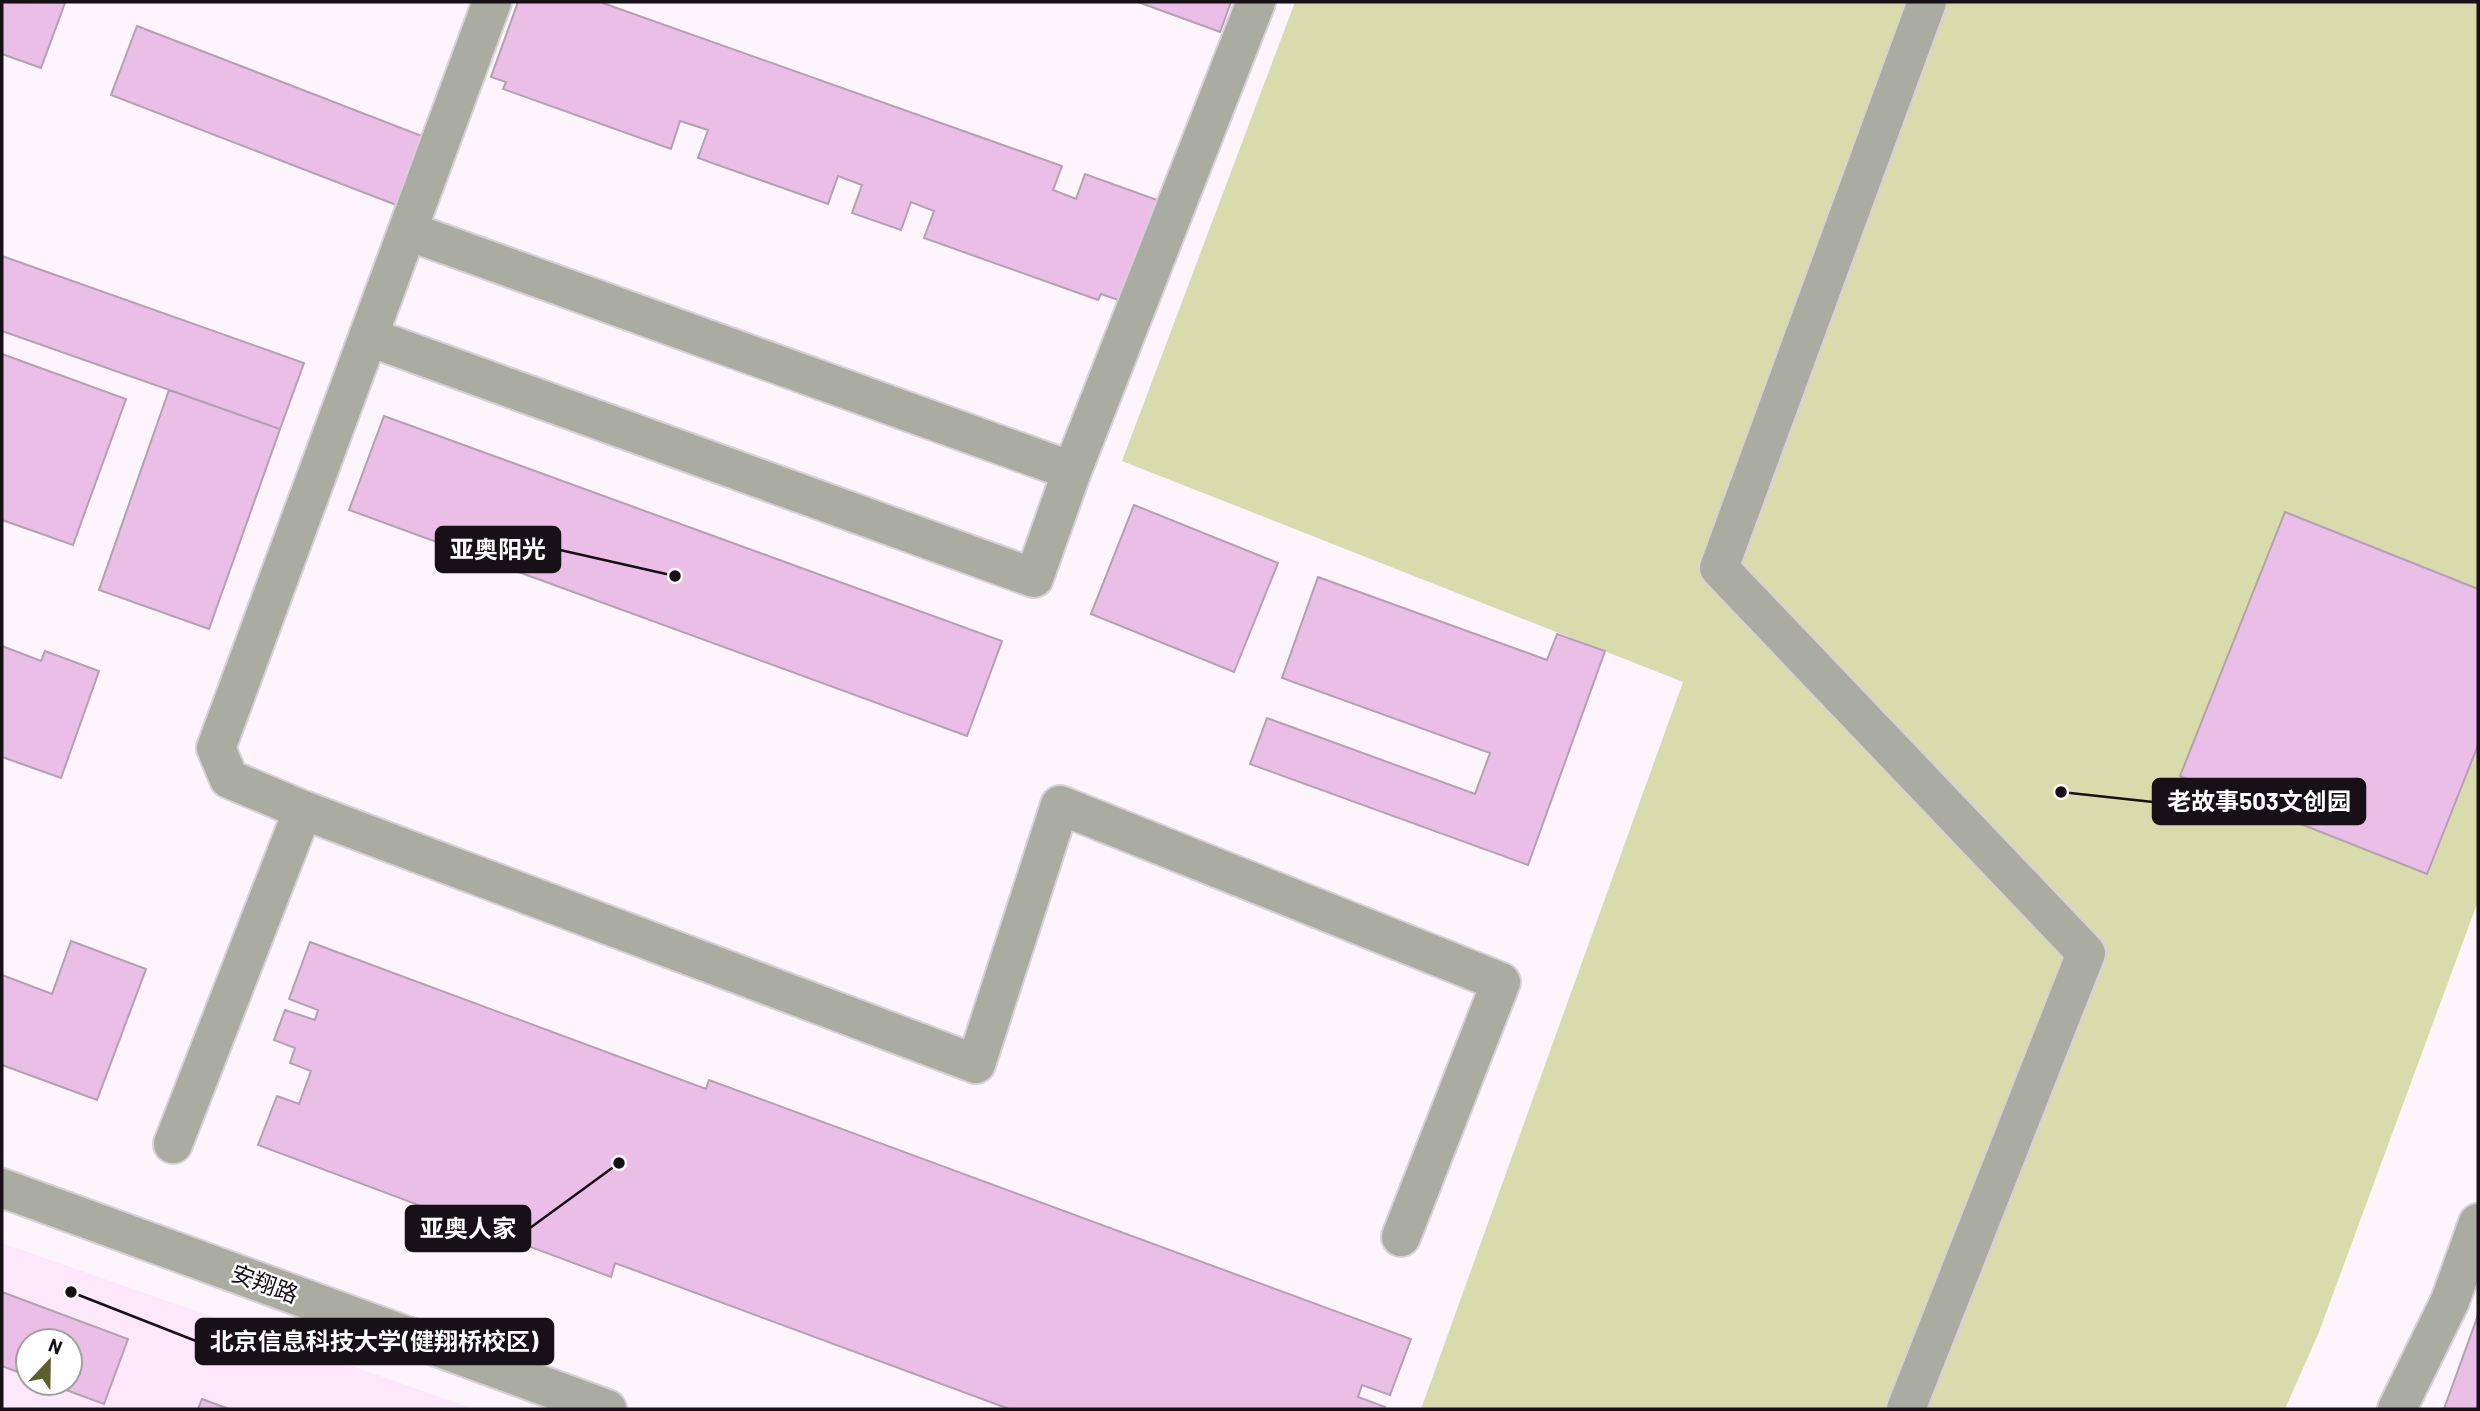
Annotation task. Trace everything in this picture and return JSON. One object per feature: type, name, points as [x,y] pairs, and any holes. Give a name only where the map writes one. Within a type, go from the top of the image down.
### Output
[{"type":"street","points":[[492,2],[216,748],[229,779],[303,810],[976,1064],[1060,805],[1502,982],[1401,1237]]},
{"type":"street","points":[[369,337],[1034,579],[1072,471],[1256,2]]},
{"type":"street","points":[[1906,1409],[2086,953],[1719,568],[1927,2]]},
{"type":"street","points":[[408,231],[1072,471]]},
{"type":"street","points":[[173,1144],[303,810]]},
{"type":"street","name":"安翔路","points":[[2,1188],[607,1409]]},
{"type":"street","points":[[2397,1409],[2451,1301],[2478,1223]]},
{"type":"shaded area","points":[[2,1243],[474,1409],[2,1409]]},
{"type":"green space","points":[[1295,2],[2478,2],[2478,901],[2319,1332],[2285,1409],[1421,1409],[1683,682],[1122,461]]},
{"type":"building","points":[[2,2],[65,3],[41,68],[2,54]]},
{"type":"building","points":[[518,2],[600,2],[1062,166],[1053,190],[1076,199],[1085,174],[1160,201],[1124,302],[1101,294],[1098,300],[924,238],[934,211],[911,202],[901,230],[852,213],[862,185],[838,176],[828,204],[698,158],[708,130],[680,121],[671,149],[503,89],[506,82],[491,77]]},
{"type":"building","points":[[1138,2],[1231,2],[1220,32]]},
{"type":"building","points":[[137,26],[422,136],[396,205],[111,95]]},
{"type":"building","points":[[2,256],[304,363],[280,429],[2,331]]},
{"type":"building","points":[[2,354],[126,399],[73,545],[2,520]]},
{"type":"building","points":[[169,390],[280,429],[209,629],[99,590]]},
{"type":"building","points":[[384,416],[1002,641],[967,736],[349,510]]},
{"type":"building","points":[[1134,505],[1278,563],[1234,672],[1091,614]]},
{"type":"building","points":[[2285,512],[2478,589],[2478,745],[2427,874],[2180,776]]},
{"type":"building","points":[[1318,577],[1547,660],[1557,634],[1605,651],[1528,865],[1250,764],[1267,718],[1475,794],[1490,753],[1282,678]]},
{"type":"building","points":[[2,646],[41,661],[45,651],[99,671],[61,778],[2,757]]},
{"type":"building","points":[[71,941],[146,969],[97,1100],[2,1065],[2,975],[52,994]]},
{"type":"building","points":[[310,942],[706,1089],[709,1080],[1411,1339],[1390,1395],[1362,1385],[1358,1397],[1385,1407],[1009,1409],[615,1263],[611,1277],[258,1145],[277,1096],[299,1104],[311,1071],[290,1063],[295,1048],[274,1040],[285,1010],[315,1020],[318,1010],[289,999]]},
{"type":"building","points":[[2,1292],[128,1339],[104,1404],[84,1397],[84,1327],[14,1327],[14,1371],[2,1366]]},
{"type":"building","points":[[2478,1315],[2478,1409],[2444,1409]]},
{"type":"building","points":[[202,1399],[229,1409],[198,1409]]},
{"type":"place","name":"亚奥阳光","points":[[675,576]]},
{"type":"place","name":"老故事503文创园","points":[[2061,792]]},
{"type":"place","name":"亚奥人家","points":[[619,1163]]},
{"type":"place","name":"北京信息科技大学(健翔桥校区)","points":[[71,1292]]}]
